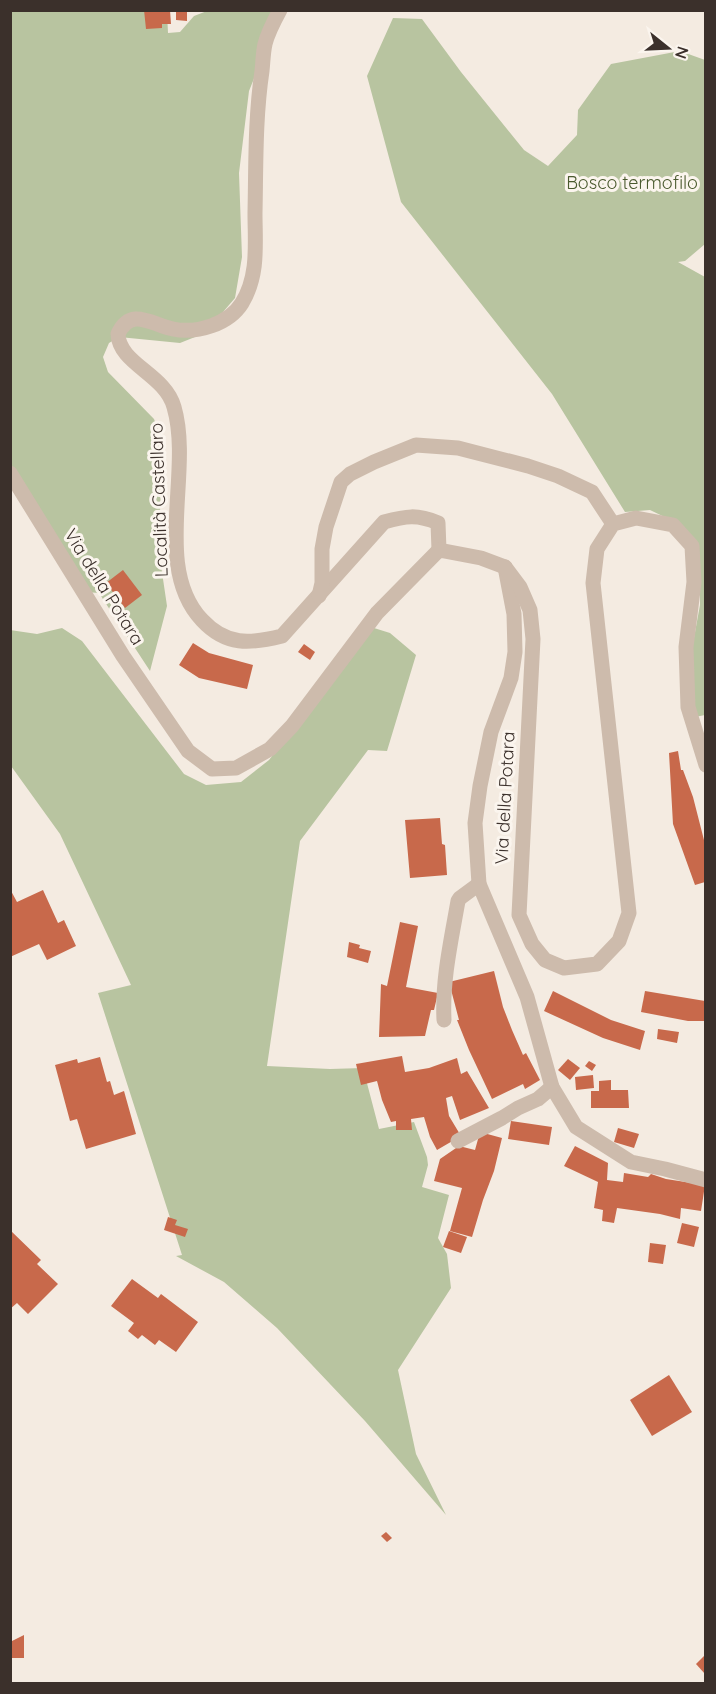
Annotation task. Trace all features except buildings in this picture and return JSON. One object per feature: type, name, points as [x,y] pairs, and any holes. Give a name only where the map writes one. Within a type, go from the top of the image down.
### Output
[{"type":"street","name":"Località Castellaro","points":[[280,10],[269,30],[265,45],[257,107],[255,273],[242,303],[225,320],[206,327],[190,330],[174,329],[146,320],[131,319],[125,322],[118,334],[118,343],[126,354],[168,391],[175,409],[180,436],[177,552],[182,588],[197,615],[212,631],[240,642],[258,641],[282,636],[384,522],[403,516],[418,517],[438,524],[439,550]]},
{"type":"street","points":[[319,597],[326,527],[341,482],[350,474],[374,462],[416,446],[458,448],[558,476],[592,492],[613,524],[636,518],[673,525],[692,546],[694,582],[686,647],[688,707],[705,765]]},
{"type":"street","name":"Via della Potara","points":[[10,473],[123,656],[188,751],[212,769],[236,768],[270,748],[292,726],[377,613],[439,550]]},
{"type":"street","name":"Via della Potara","points":[[505,567],[520,587],[530,610],[533,639],[519,915],[532,944],[545,960],[564,968],[597,964],[619,941],[629,913],[593,583],[597,549],[613,524]]},
{"type":"street","points":[[439,550],[481,558],[505,567],[514,614],[515,652],[512,678],[491,732],[480,786],[475,823],[479,884],[527,997],[552,1087],[576,1127],[631,1162],[705,1180]]},
{"type":"street","points":[[444,1020],[445,972],[458,901],[479,884]]},
{"type":"street","points":[[458,1141],[538,1099],[552,1087]]},
{"type":"green space","points":[[11,11],[162,11],[167,12],[168,33],[180,32],[194,16],[207,11],[281,11],[249,91],[239,173],[242,257],[235,298],[205,333],[180,343],[119,337],[109,343],[103,357],[108,372],[154,419],[162,441],[159,552],[167,606],[150,671],[99,593],[86,592],[11,471]]},
{"type":"green space","name":"Bosco termofilo","points":[[393,18],[422,19],[524,150],[548,166],[577,135],[578,110],[611,64],[680,51],[705,60],[705,244],[685,261],[678,262],[705,277],[705,715],[690,718],[691,654],[700,605],[700,568],[675,522],[650,510],[625,512],[552,394],[401,202],[367,76]]},
{"type":"green space","points":[[62,628],[82,641],[184,774],[206,785],[241,782],[269,760],[374,628],[390,633],[416,655],[387,751],[368,750],[300,841],[267,1066],[363,1068],[379,1129],[414,1122],[428,1165],[422,1187],[449,1195],[438,1238],[447,1254],[451,1288],[398,1370],[416,1454],[446,1515],[365,1421],[277,1328],[224,1282],[176,1256],[182,1255],[98,993],[131,985],[60,834],[11,766],[10,630],[37,634]]}]
